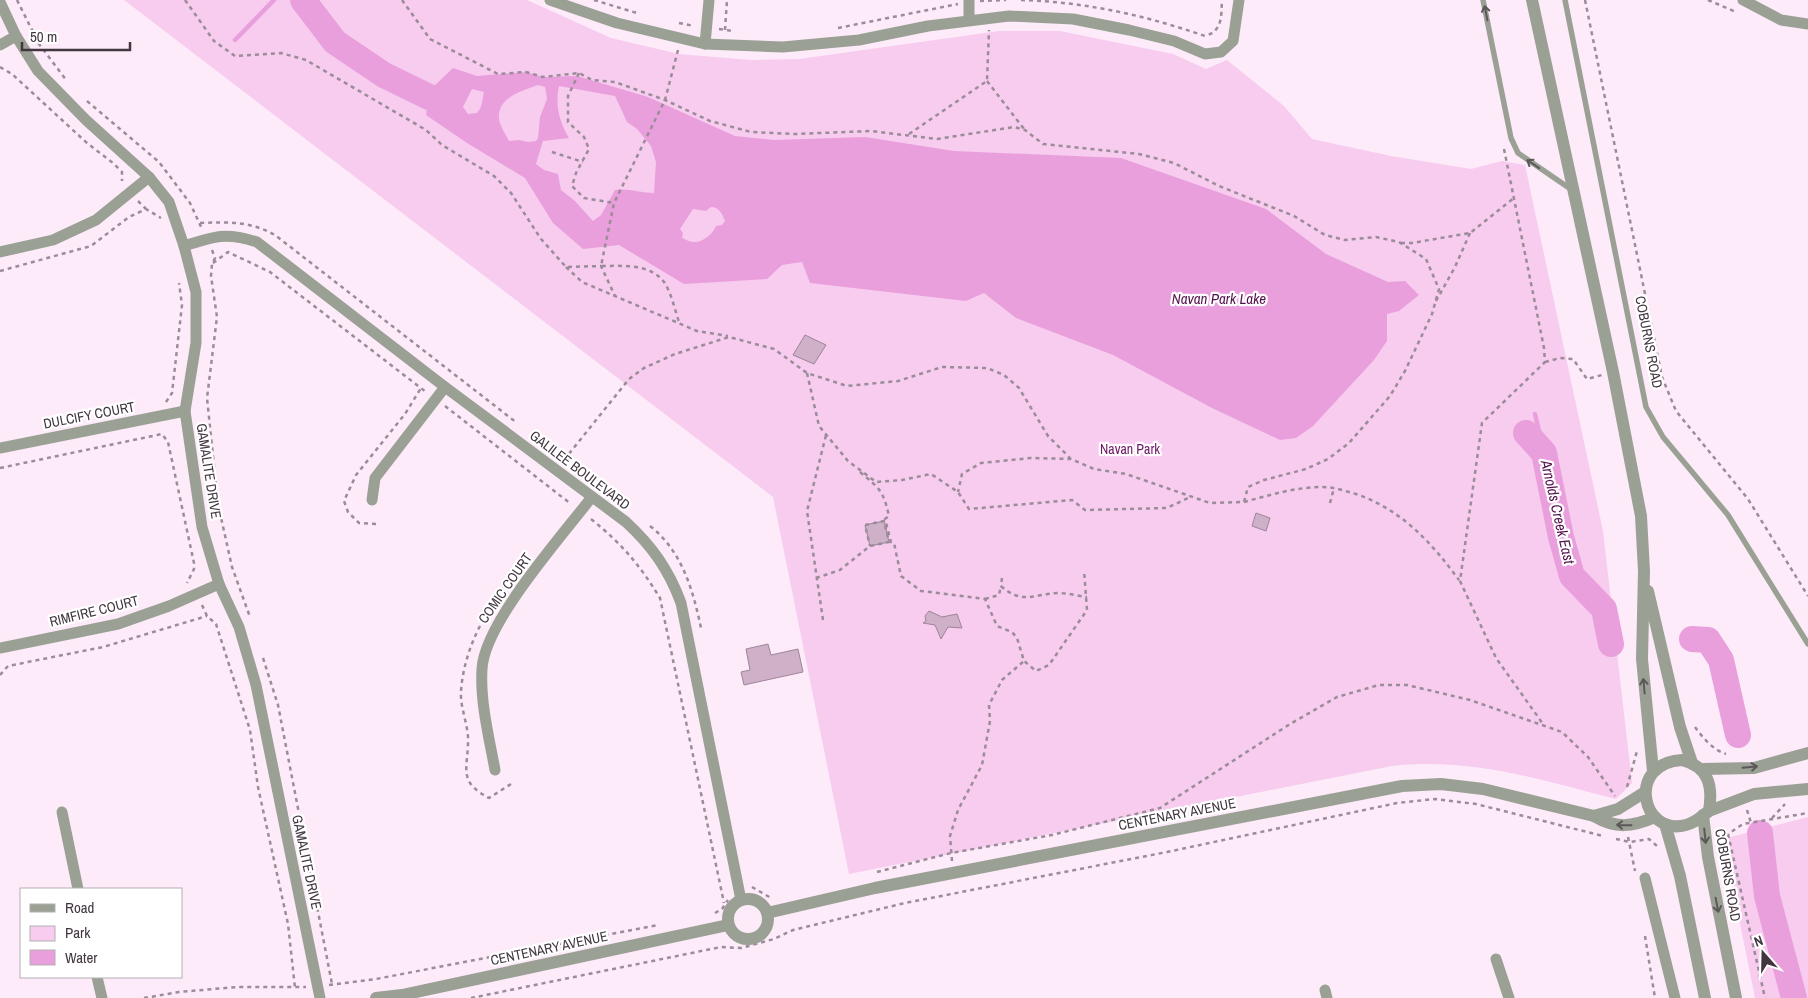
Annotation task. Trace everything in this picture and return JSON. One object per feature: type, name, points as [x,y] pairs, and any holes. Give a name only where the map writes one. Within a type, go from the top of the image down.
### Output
[{"type":"street","points":[[550,0],[617,24],[680,40],[705,44],[783,47],[840,42],[969,20],[1009,16],[1073,19],[1174,40],[1205,54],[1221,52],[1233,41],[1239,0]]},
{"type":"street","points":[[705,44],[709,0]]},
{"type":"street","points":[[1532,0],[1613,372],[1641,516],[1644,571],[1642,659],[1653,771]]},
{"type":"street","points":[[1743,0],[1781,20],[1808,24]]},
{"type":"street","points":[[969,1],[969,20]]},
{"type":"street","name":"GAMALITE DRIVE","points":[[0,2],[16,36],[38,71],[86,120],[148,177],[169,202],[184,246],[196,292],[196,343],[185,411],[202,528],[219,584],[239,627],[256,685],[320,998]]},
{"type":"street","points":[[0,45],[16,36]]},
{"type":"street","points":[[0,252],[53,240],[96,220],[148,177]]},
{"type":"street","name":"GALILEE BOULEVARD","points":[[184,246],[208,239],[236,235],[257,242],[445,387],[626,522],[646,541],[673,581],[681,603],[740,895]]},
{"type":"street","points":[[372,500],[375,478],[445,387]]},
{"type":"street","name":"DULCIFY COURT","points":[[0,448],[185,411]]},
{"type":"street","name":"COMIC COURT","points":[[495,770],[483,702],[482,667],[490,636],[508,606],[592,498]]},
{"type":"street","points":[[1644,571],[1680,727],[1697,766],[1711,788],[1706,813]]},
{"type":"street","name":"RIMFIRE COURT","points":[[0,648],[118,624],[169,606],[219,584]]},
{"type":"street","points":[[1705,998],[1680,876],[1660,820],[1649,810],[1645,792],[1647,781],[1653,771],[1662,764],[1671,761],[1697,766],[1754,768],[1808,753]]},
{"type":"street","name":"CENTENARY AVENUE","points":[[767,912],[875,888],[1402,786],[1441,784],[1483,789],[1594,816],[1607,824],[1637,825],[1660,820]]},
{"type":"street","points":[[1660,820],[1685,825],[1695,822],[1706,813],[1754,794],[1808,789]]},
{"type":"street","name":"CENTENARY AVENUE","points":[[1594,816],[1618,809],[1645,792]]},
{"type":"street","points":[[62,812],[78,888]]},
{"type":"street","name":"COBURNS ROAD","points":[[1706,813],[1708,857],[1736,998]]},
{"type":"street","points":[[1646,878],[1674,998]]},
{"type":"street","points":[[740,895],[754,900],[764,907],[767,912],[767,925],[760,936],[754,939],[747,940],[735,935],[728,925],[731,907],[740,895]]},
{"type":"street","name":"CENTENARY AVENUE","points":[[376,998],[402,995],[728,925]]},
{"type":"street","points":[[1496,959],[1509,998]]},
{"type":"street","points":[[97,978],[102,998]]},
{"type":"lane","points":[[1483,0],[1511,138],[1518,153],[1574,191]]},
{"type":"lane","name":"COBURNS ROAD","points":[[1564,0],[1646,407],[1663,436],[1728,515],[1808,644]]},
{"type":"path","points":[[17,0],[39,44],[71,86]]},
{"type":"path","points":[[185,0],[214,41],[235,56],[281,53],[306,60],[426,130],[442,145],[494,176],[511,193],[541,239],[582,282],[698,331],[774,349],[807,373],[847,386],[898,381],[942,367],[987,368],[1004,374],[1019,388],[1048,436],[1071,460]]},
{"type":"path","points":[[402,0],[430,39],[498,74],[526,72],[543,77],[579,73],[592,80],[615,82],[665,100],[710,121],[751,132],[795,134],[871,131],[937,139],[1014,127],[1025,130]]},
{"type":"path","points":[[594,0],[648,16]]},
{"type":"path","points":[[725,30],[727,0]]},
{"type":"path","points":[[948,6],[949,0]]},
{"type":"path","points":[[984,0],[989,18],[987,81],[1025,130],[1043,144],[1139,154],[1174,163],[1220,186],[1294,216],[1325,235],[1345,240],[1376,237],[1412,243],[1470,233]]},
{"type":"path","points":[[833,28],[969,1],[1006,0]]},
{"type":"path","points":[[1021,0],[1056,1],[1125,12],[1205,36],[1214,33],[1220,26],[1222,0]]},
{"type":"path","points":[[1586,0],[1662,377],[1669,398],[1676,411],[1748,499],[1808,596]]},
{"type":"path","points":[[674,22],[738,32]]},
{"type":"path","points":[[615,296],[601,266],[614,203],[665,100],[684,24]]},
{"type":"path","points":[[0,62],[1,67],[122,172],[123,180],[120,188]]},
{"type":"path","points":[[579,73],[568,96],[568,122],[584,137],[589,149],[576,173],[572,186],[584,198],[614,203]]},
{"type":"path","points":[[908,134],[987,81]]},
{"type":"path","points":[[83,98],[159,162],[190,203],[215,258],[212,264],[216,317],[208,398],[218,504],[232,567],[252,624]]},
{"type":"path","points":[[552,152],[583,162]]},
{"type":"path","points":[[1435,302],[1449,279],[1470,233],[1514,198],[1544,348],[1545,362]]},
{"type":"path","points":[[0,271],[91,246],[129,217],[146,209],[162,219]]},
{"type":"path","points":[[200,223],[236,221],[260,226],[276,235],[517,423]]},
{"type":"path","points":[[1244,502],[1248,487],[1264,480],[1306,469],[1328,459],[1349,443],[1390,396],[1400,380],[1432,314],[1439,290],[1426,259],[1399,242]]},
{"type":"path","points":[[212,264],[228,252],[270,272],[612,536],[639,564],[660,598],[724,903],[722,909],[712,914]]},
{"type":"path","points":[[566,267],[630,266],[649,270],[664,282],[680,322]]},
{"type":"path","points":[[164,404],[172,393],[182,305],[179,280]]},
{"type":"path","points":[[556,470],[629,379],[644,368],[675,354],[729,337]]},
{"type":"path","points":[[1460,581],[1482,423],[1545,362],[1560,358],[1573,359],[1587,379],[1613,372]]},
{"type":"path","points":[[807,373],[819,426],[848,461],[881,490],[889,516],[885,519],[889,542],[870,546],[840,570],[816,578]]},
{"type":"path","points":[[0,468],[162,434],[168,442],[194,563],[187,585]]},
{"type":"path","points":[[823,620],[807,511],[826,435]]},
{"type":"path","points":[[958,492],[962,474],[981,463],[1031,458],[1071,460],[1094,469],[1126,474],[1210,503],[1244,502],[1300,488],[1334,488],[1387,507],[1413,526],[1434,547],[1460,581],[1496,658],[1544,725]]},
{"type":"path","points":[[564,460],[572,465]]},
{"type":"path","points":[[848,461],[876,482],[902,480],[931,474],[958,492],[969,509],[1072,500],[1085,510],[1167,508],[1192,496]]},
{"type":"path","points":[[1330,503],[1334,488]]},
{"type":"path","points":[[870,546],[865,525],[884,521],[886,526]]},
{"type":"path","points":[[645,522],[659,533],[681,564],[694,593],[701,631]]},
{"type":"path","points":[[889,536],[894,543],[901,576],[921,591],[985,599],[999,595],[1002,578]]},
{"type":"path","points":[[985,599],[997,626],[1012,632],[1024,661],[1036,671],[1049,665],[1087,610],[1084,570]]},
{"type":"path","points":[[190,576],[196,594],[207,616],[216,624],[250,730],[258,787],[288,924],[295,988]]},
{"type":"path","points":[[1001,586],[1011,595],[1030,598],[1058,594],[1087,597]]},
{"type":"path","points":[[0,675],[8,666],[103,647],[207,616]]},
{"type":"path","points":[[260,650],[278,704],[332,984]]},
{"type":"path","points":[[951,853],[950,836],[958,810],[977,774],[984,756],[990,721],[989,705],[1002,680],[1024,661]]},
{"type":"path","points":[[868,875],[951,853],[1052,835],[1160,808],[1298,719],[1337,697],[1379,686],[1407,685],[1470,700],[1562,732],[1588,757],[1612,790],[1618,809]]},
{"type":"path","points":[[1701,736],[1719,752],[1732,756]]},
{"type":"path","points":[[471,998],[721,947],[741,948],[774,940],[793,930],[905,903],[1168,852],[1397,803],[1435,799],[1476,804],[1606,837]]},
{"type":"path","points":[[1766,998],[1728,834],[1743,824],[1808,813]]},
{"type":"path","points":[[1614,839],[1630,842]]},
{"type":"path","points":[[724,903],[751,887],[772,899],[779,898]]},
{"type":"path","points":[[144,998],[178,992],[237,986],[295,988],[332,984],[460,963],[664,924]]},
{"type":"green space","name":"Navan Park","points":[[124,0],[527,0],[611,38],[679,54],[751,60],[799,59],[999,31],[1060,31],[1173,54],[1206,69],[1227,60],[1284,106],[1312,139],[1391,156],[1471,169],[1502,161],[1525,165],[1603,531],[1632,783],[1616,799],[1533,778],[1478,767],[1422,764],[1392,766],[849,874],[773,497]]},
{"type":"green space","points":[[1808,817],[1808,998],[1755,998],[1723,839]]},
{"type":"water","name":"Navan Park Lake","points":[[453,68],[477,76],[526,72],[543,77],[577,76],[648,97],[735,136],[774,140],[865,137],[954,151],[1121,158],[1266,209],[1326,254],[1388,282],[1405,281],[1419,295],[1399,311],[1387,314],[1387,341],[1374,360],[1313,426],[1296,438],[1280,440],[1212,408],[1113,355],[1016,318],[984,293],[966,301],[810,283],[802,262],[782,265],[767,279],[684,284],[619,245],[583,249],[553,223],[525,178],[467,143],[426,115],[430,90]],"holes":[[[538,85],[545,87],[547,99],[540,117],[536,141],[509,141],[502,127],[499,111],[506,100]],[[559,86],[615,96],[627,122],[637,129],[651,146],[656,162],[654,193],[615,190],[601,215],[593,221],[575,201],[561,190],[558,174],[544,170],[536,164],[543,141],[569,138],[559,113],[557,100]],[[472,89],[484,92],[481,107],[477,113],[468,114],[463,107]],[[711,207],[716,208],[722,214],[725,221],[722,225],[716,226],[710,235],[700,241],[692,242],[682,238],[683,233],[680,229],[693,209],[706,211]]]},
{"type":"building","points":[[805,335],[826,345],[814,364],[793,355]]},
{"type":"building","points":[[1256,513],[1270,518],[1266,531],[1252,526]]},
{"type":"building","points":[[884,521],[889,542],[870,546],[865,525]]},
{"type":"building","points":[[929,611],[942,617],[957,614],[962,628],[948,627],[941,639],[935,625],[923,623],[926,621],[925,616]]},
{"type":"building","points":[[768,644],[771,655],[798,649],[803,672],[744,685],[741,672],[750,670],[746,649]]},
{"type":"waterway","points":[[235,40],[274,0]]},
{"type":"waterway","points":[[303,0],[335,42],[384,75],[429,97]]},
{"type":"waterway","points":[[1535,414],[1544,453]]},
{"type":"waterway","name":"Arnolds Creek East","points":[[1526,433],[1544,453],[1561,537],[1572,576],[1604,609],[1611,644]]},
{"type":"waterway","name":"Arnolds Creek East","points":[[1692,639],[1708,640],[1721,660],[1738,735]]},
{"type":"waterway","name":"Arnolds Creek East","points":[[1760,833],[1767,896],[1794,998]]}]
